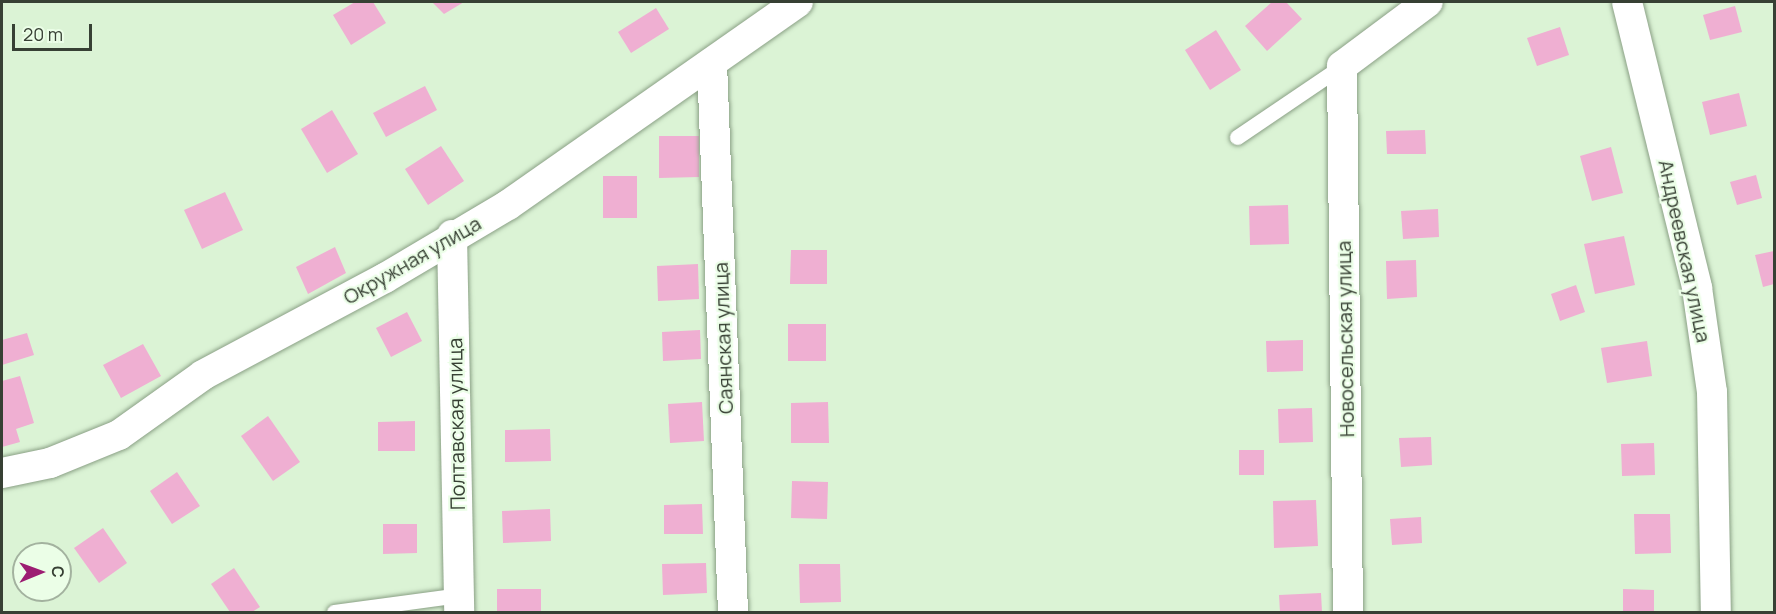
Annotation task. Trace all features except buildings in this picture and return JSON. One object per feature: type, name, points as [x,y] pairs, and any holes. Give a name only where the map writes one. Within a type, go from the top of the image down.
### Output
[{"type":"street","name":"Окружная улица","points":[[2,473],[50,463],[118,435],[203,375],[385,278],[452,235],[508,205],[798,2]]},
{"type":"street","points":[[1342,66],[1428,2]]},
{"type":"street","name":"Андреевская улица","points":[[1628,2],[1697,288],[1712,392],[1716,612]]},
{"type":"street","name":"Саянская улица","points":[[712,63],[733,612]]},
{"type":"street","name":"Новосельская улица","points":[[1342,66],[1348,612]]},
{"type":"street","name":"Полтавская улица","points":[[452,235],[459,604]]},
{"type":"lane","points":[[1237,137],[1342,66]]},
{"type":"lane","points":[[334,612],[459,604]]}]
